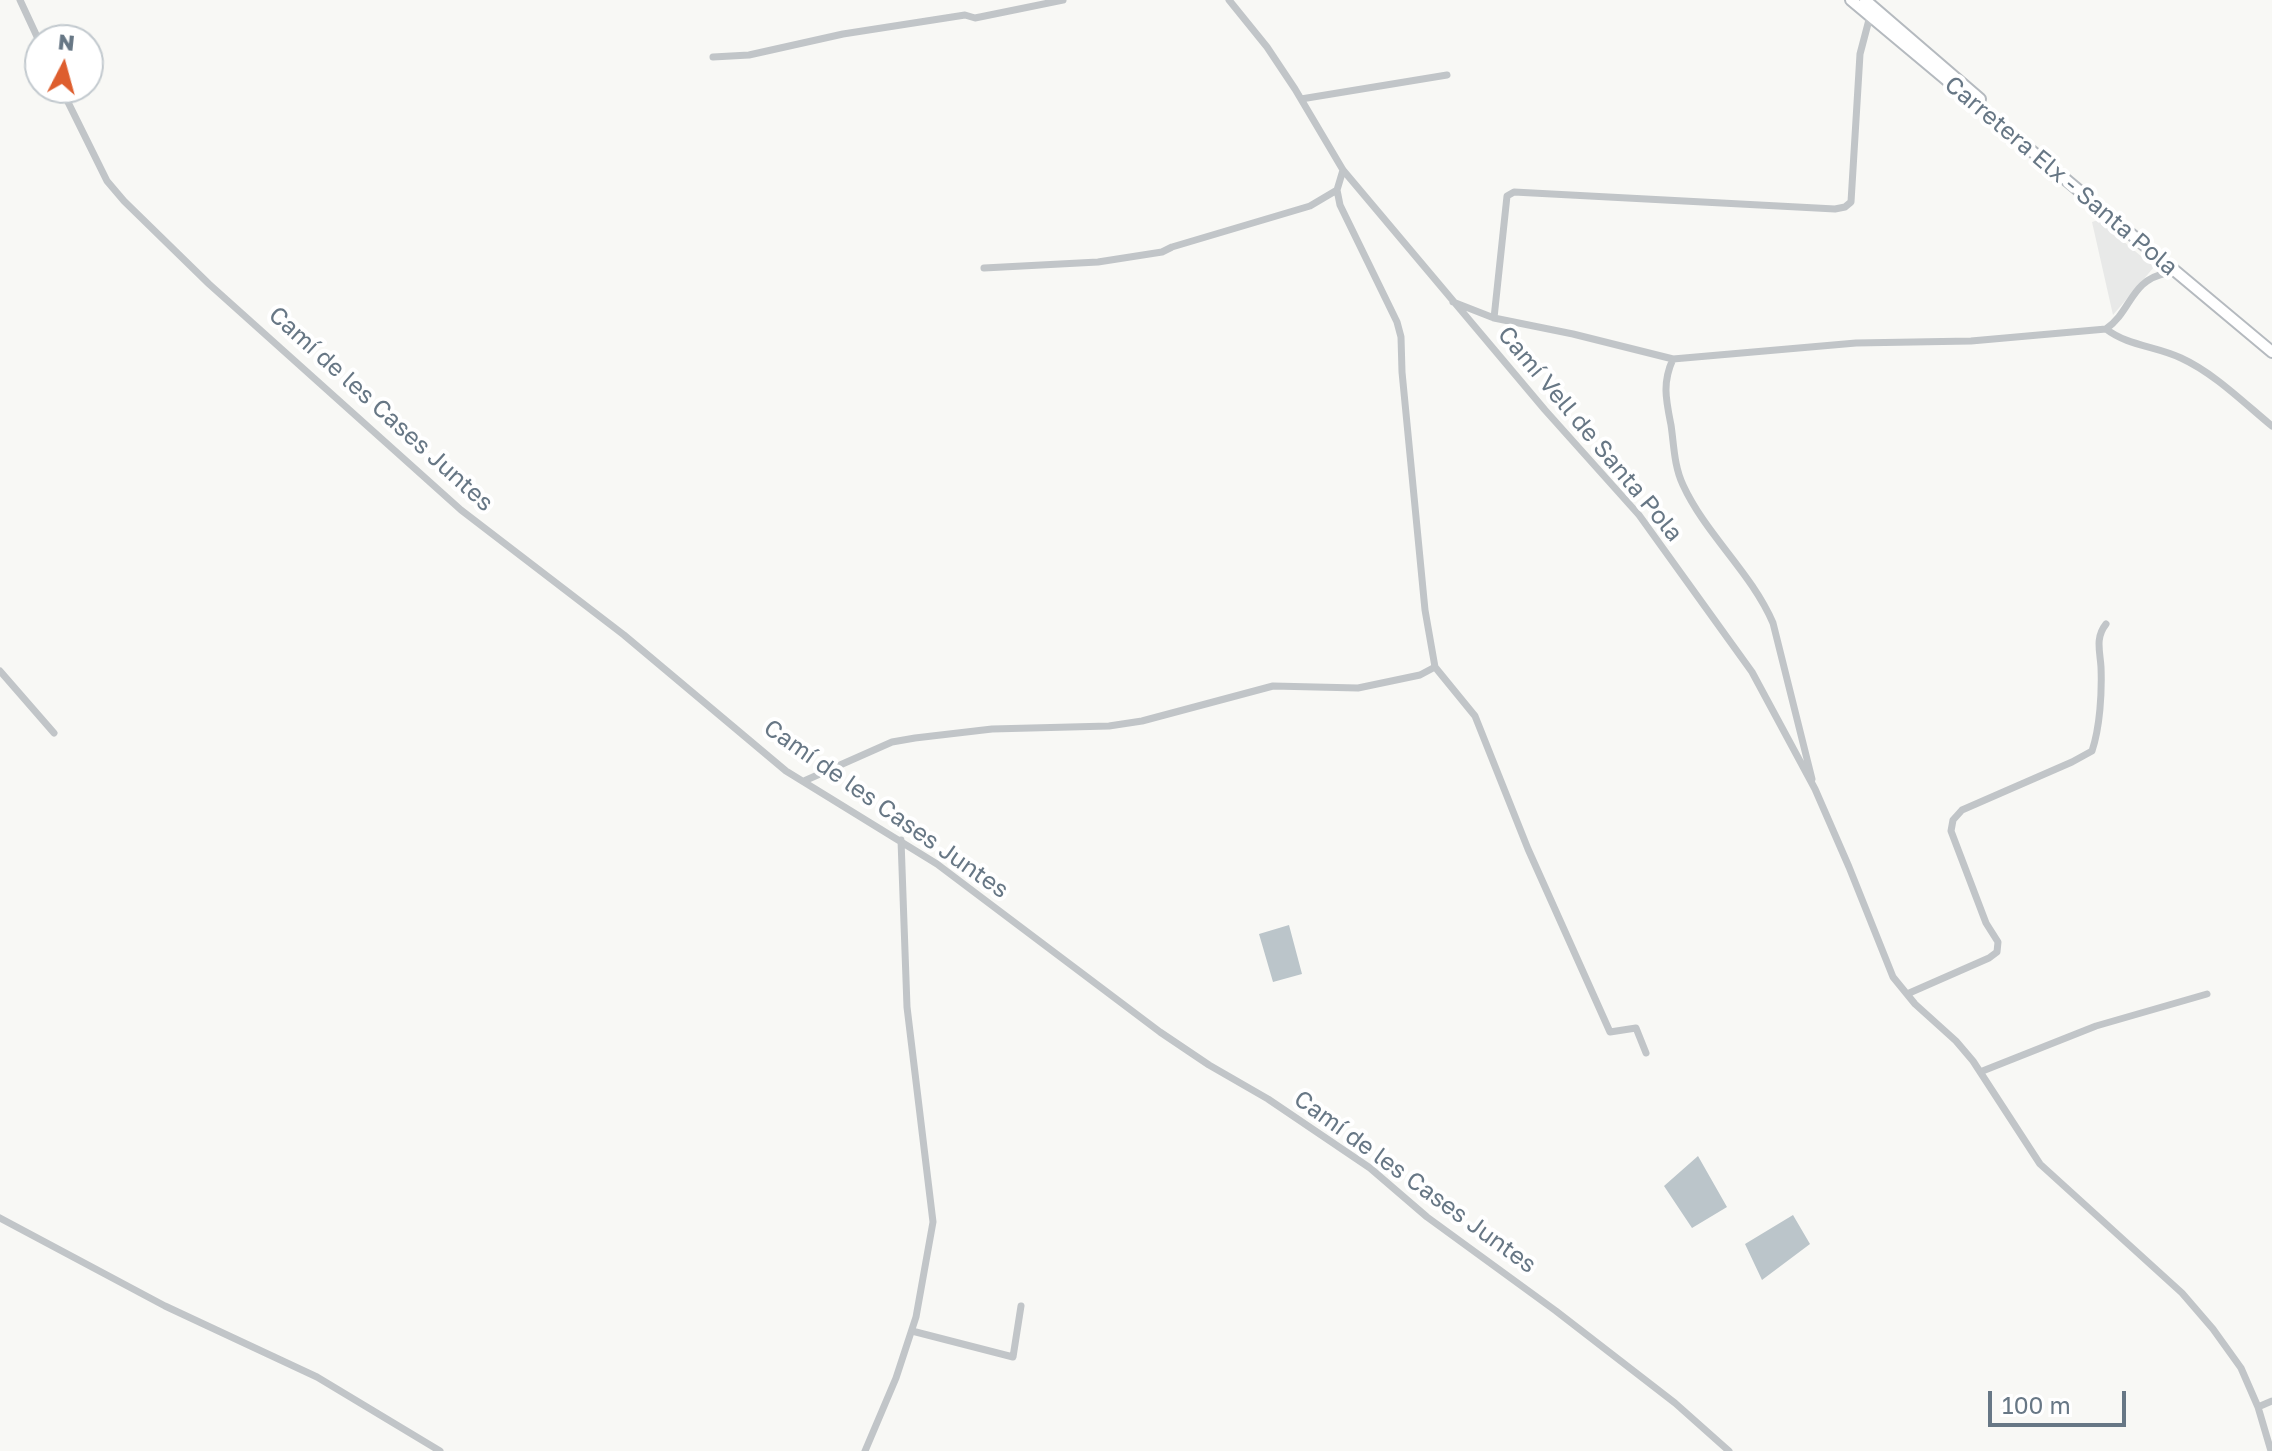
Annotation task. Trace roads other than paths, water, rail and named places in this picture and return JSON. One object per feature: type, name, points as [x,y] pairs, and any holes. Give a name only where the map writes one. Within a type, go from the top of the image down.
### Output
[{"type":"main road","name":"Carretera Elx - Santa Pola","points":[[1851,0],[2272,352]]},
{"type":"main road","name":"Carretera Elx - Santa Pola","points":[[1865,0],[2047,158],[2272,345]]},
{"type":"street","points":[[20,0],[31,24]]},
{"type":"street","points":[[713,57],[749,55],[843,34],[965,15],[975,18],[1063,0]]},
{"type":"street","name":"Camí Vell de Santa Pola","points":[[1229,0],[1267,47],[1343,170],[1451,301],[1639,515],[1752,672],[1815,789],[1893,977],[1956,1041],[2040,1164],[2182,1293],[2213,1329],[2241,1368],[2258,1407],[2271,1451]]},
{"type":"street","points":[[1494,318],[1507,196],[1514,192],[1835,209],[1845,207],[1851,202],[1860,54],[1870,16]]},
{"type":"street","points":[[1301,99],[1447,75]]},
{"type":"street","name":"Camí de les Cases Juntes","points":[[69,104],[107,181],[124,201],[209,284],[461,510],[624,635],[786,771],[937,864],[1160,1032],[1319,1132],[1370,1168],[1427,1217],[1675,1403],[1729,1451]]},
{"type":"street","points":[[1343,170],[1337,190],[1340,205],[1393,309],[1401,337],[1425,610],[1435,667],[1475,716],[1528,849],[1610,1032],[1636,1028],[1646,1053]]},
{"type":"street","points":[[984,268],[1098,262],[1162,252],[1310,206],[1337,190]]},
{"type":"street","points":[[1451,301],[1494,318],[1673,359],[1856,343],[1997,340],[2106,329],[2116,322],[2142,284],[2152,275],[2167,273]]},
{"type":"street","points":[[2106,329],[2120,340],[2154,347],[2185,359],[2272,426]]},
{"type":"street","points":[[1673,359],[1665,375],[1666,398],[1674,457],[1682,483],[1703,518],[1763,601],[1773,623],[1815,789]]},
{"type":"street","points":[[1907,994],[1997,952],[1998,942],[1986,923],[1951,831],[1953,820],[1962,810],[2092,751],[2100,687],[2098,645],[2100,631],[2106,624]]},
{"type":"street","points":[[804,781],[892,742],[992,729],[1109,726],[1142,721],[1273,686],[1358,688],[1420,675],[1435,667]]},
{"type":"street","points":[[0,671],[54,733]]},
{"type":"street","points":[[865,1451],[912,1331],[933,1222],[907,1007],[901,840]]},
{"type":"street","points":[[1980,1072],[2096,1026],[2207,994]]},
{"type":"street","points":[[0,1218],[165,1306],[317,1377],[440,1451]]},
{"type":"street","points":[[912,1331],[1013,1357],[1021,1306]]},
{"type":"street","points":[[2258,1407],[2272,1401]]}]
